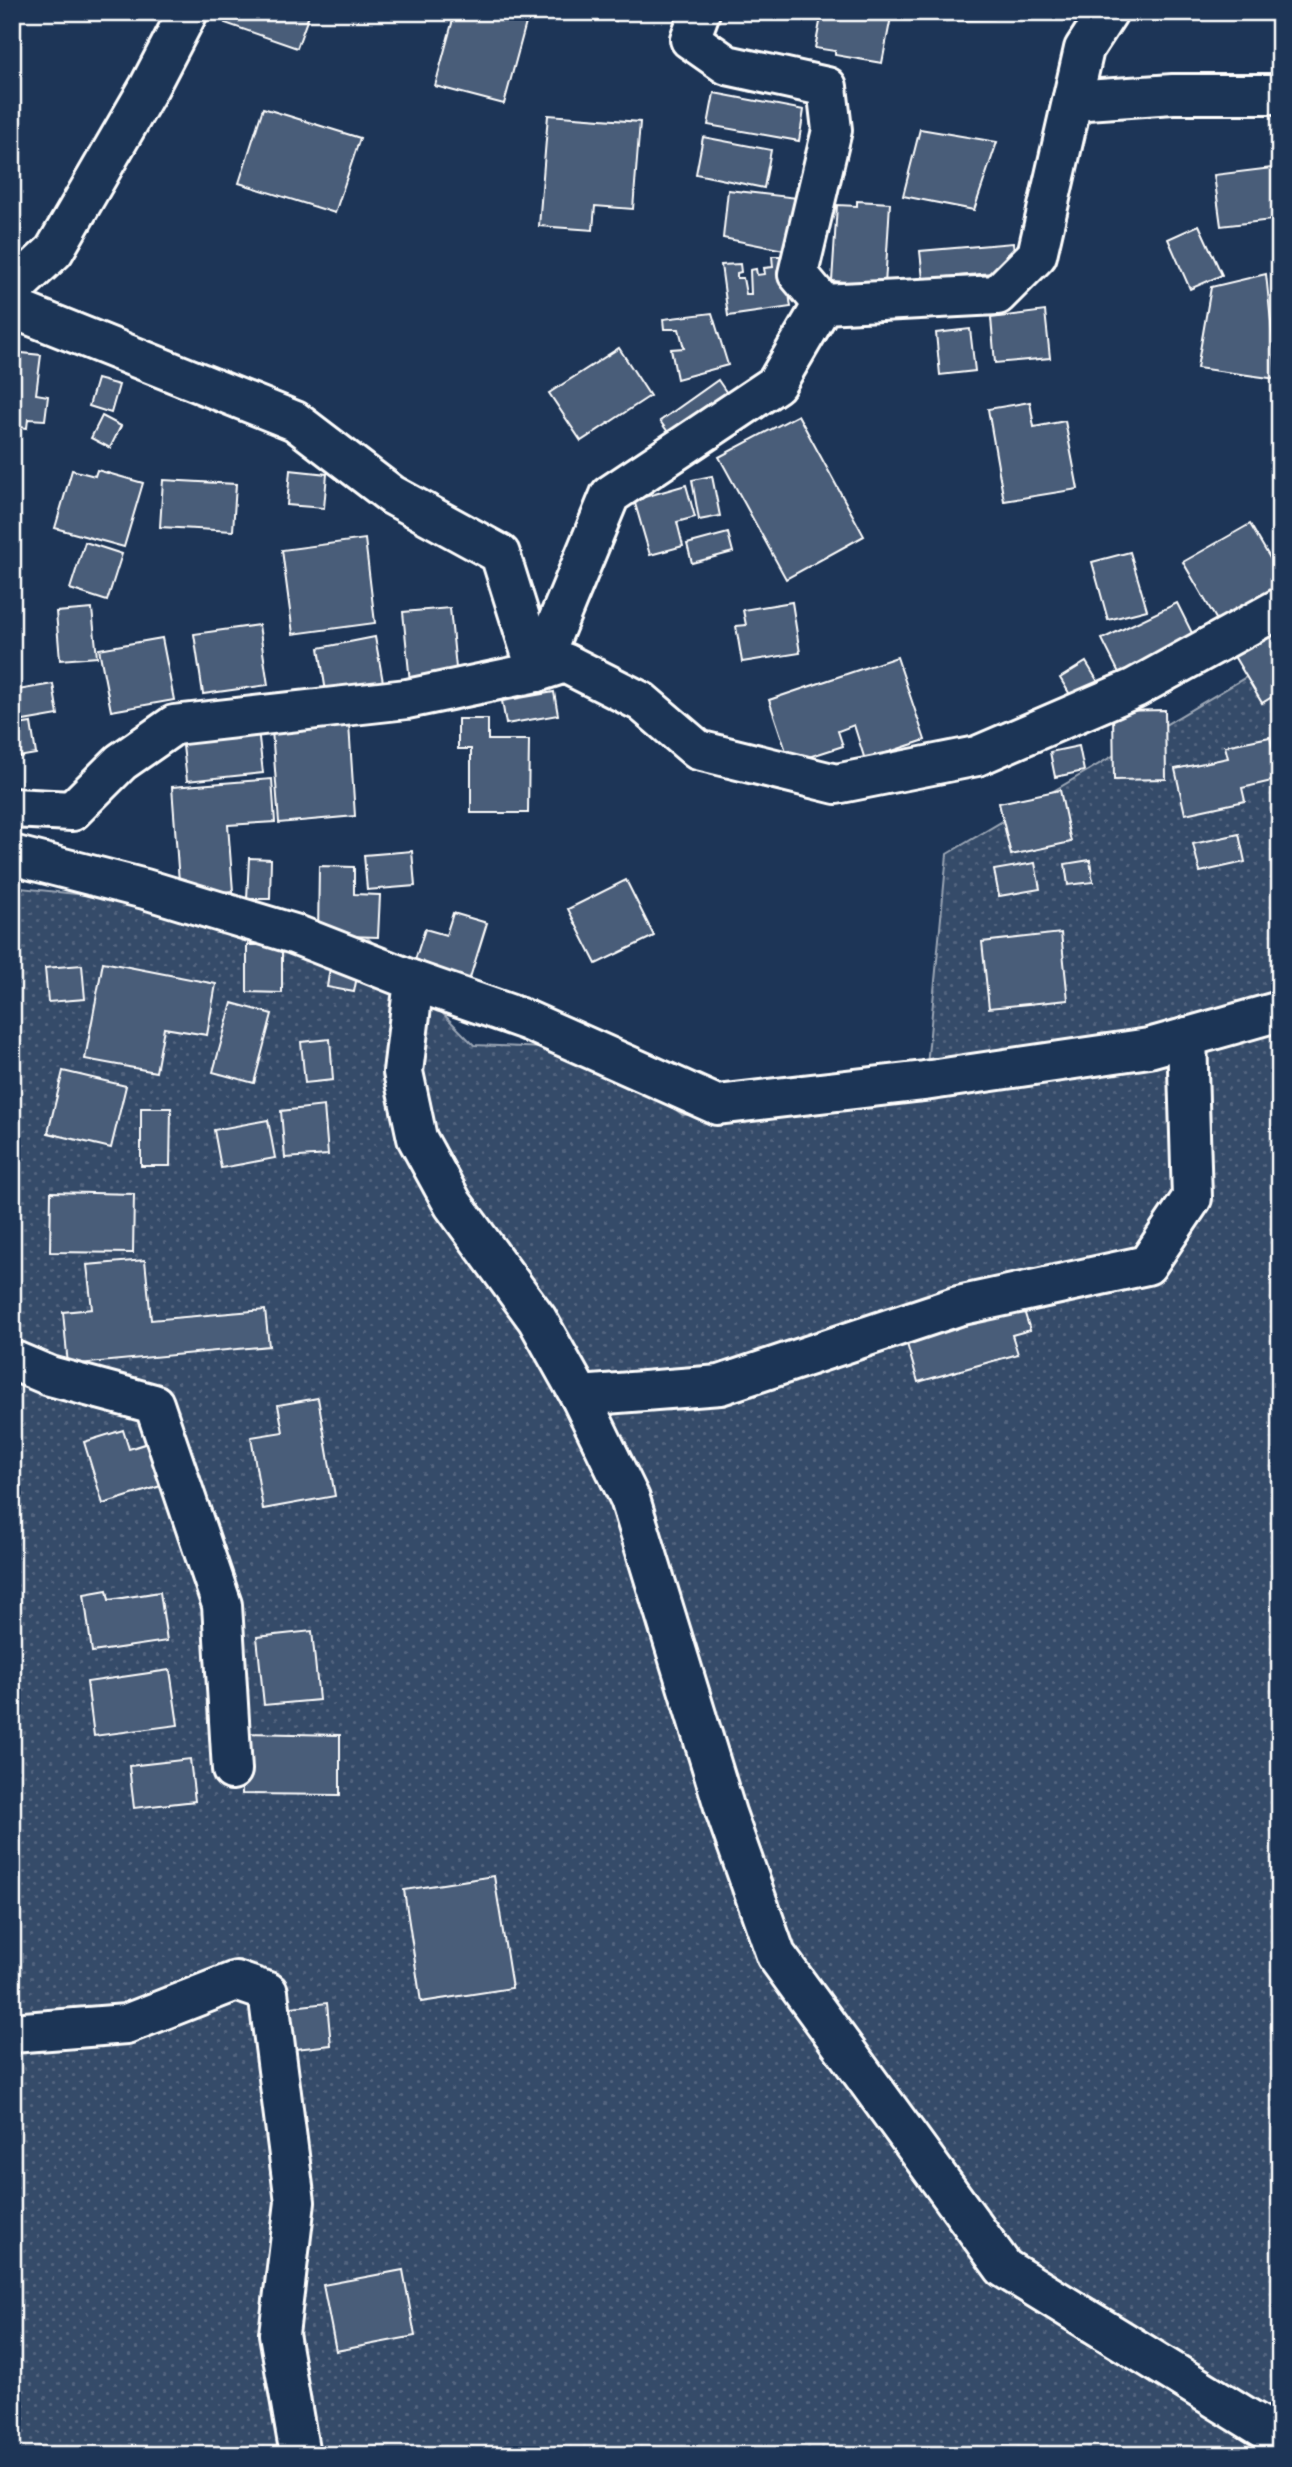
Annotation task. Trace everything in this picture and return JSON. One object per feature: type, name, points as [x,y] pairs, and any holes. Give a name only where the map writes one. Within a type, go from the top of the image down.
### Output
[{"type":"street","points":[[12,289],[54,251],[149,87],[187,12]]},
{"type":"street","points":[[700,12],[691,39],[727,65],[827,87],[832,130],[798,274],[823,304]]},
{"type":"street","points":[[823,304],[997,295],[1037,255],[1084,49],[1108,12]]},
{"type":"street","points":[[1072,101],[1173,94],[1280,94]]},
{"type":"street","points":[[537,672],[610,495],[776,383],[823,304]]},
{"type":"street","points":[[12,308],[295,421],[392,495],[500,555],[537,672]]},
{"type":"street","points":[[12,808],[72,811],[121,762],[174,725],[407,699],[537,672],[565,663],[642,702],[698,750],[836,784],[977,756],[1135,688],[1280,608]]},
{"type":"street","points":[[12,855],[145,889],[294,934],[414,981],[526,1020],[717,1105],[924,1081],[1149,1048],[1280,1011]]},
{"type":"street","points":[[414,981],[403,1072],[417,1138],[453,1204],[537,1319],[580,1396],[630,1499],[726,1813],[776,1955],[1004,2268],[1280,2438]]},
{"type":"street","points":[[580,1396],[720,1384],[958,1306],[1147,1265],[1192,1198],[1187,1037]]},
{"type":"street","points":[[12,1360],[50,1376],[154,1404],[222,1605],[232,1770]]},
{"type":"street","points":[[12,2033],[126,2024],[236,1981],[268,1992],[295,2203],[279,2334],[300,2455]]},
{"type":"shaded area","points":[[1280,657],[1280,2455],[12,2455],[12,887],[354,924],[474,1045],[592,1050],[683,1115],[925,1087],[947,854]]},
{"type":"building","points":[[229,12],[310,12],[297,48],[225,23]]},
{"type":"building","points":[[455,12],[529,12],[504,104],[435,86]]},
{"type":"building","points":[[595,12],[619,12],[616,21]]},
{"type":"building","points":[[822,12],[892,12],[882,63],[835,55],[835,51],[815,48]]},
{"type":"building","points":[[926,12],[994,12],[994,19],[926,21]]},
{"type":"building","points":[[714,93],[804,110],[799,141],[708,125]]},
{"type":"building","points":[[263,108],[360,138],[335,213],[239,183]]},
{"type":"building","points":[[548,115],[640,122],[633,209],[595,206],[593,230],[539,226]]},
{"type":"building","points":[[920,129],[997,142],[974,210],[903,196]]},
{"type":"building","points":[[703,137],[771,150],[764,188],[696,174]]},
{"type":"building","points":[[1280,167],[1280,219],[1221,226],[1214,175]]},
{"type":"building","points":[[728,190],[798,198],[789,251],[723,238]]},
{"type":"building","points":[[857,201],[890,203],[885,285],[832,281],[837,205],[857,206]]},
{"type":"building","points":[[1199,225],[1222,275],[1190,289],[1168,239]]},
{"type":"building","points":[[1013,243],[1016,271],[923,279],[920,251]]},
{"type":"building","points":[[772,256],[784,259],[791,307],[728,316],[721,265],[740,264],[741,272],[737,273],[737,278],[743,278],[746,294],[751,294],[750,270],[756,269],[757,275],[765,274],[764,268],[773,267]]},
{"type":"building","points":[[1266,274],[1277,379],[1197,368],[1211,287]]},
{"type":"building","points":[[1045,311],[1050,358],[995,363],[991,318]]},
{"type":"building","points":[[1280,311],[1280,339],[1276,312]]},
{"type":"building","points":[[712,313],[728,365],[677,379],[671,349],[684,348],[679,329],[664,329],[663,319]]},
{"type":"building","points":[[970,329],[975,371],[940,375],[936,333]]},
{"type":"building","points":[[619,348],[650,396],[581,441],[549,393]]},
{"type":"building","points":[[12,352],[41,355],[36,394],[48,396],[45,420],[28,419],[27,428],[12,426]]},
{"type":"building","points":[[97,379],[119,385],[111,413],[89,406]]},
{"type":"building","points":[[718,380],[735,405],[678,446],[660,421]]},
{"type":"building","points":[[1030,402],[1034,427],[1065,421],[1078,489],[1004,501],[988,409]]},
{"type":"building","points":[[798,415],[864,536],[786,579],[719,457]]},
{"type":"building","points":[[102,416],[121,426],[110,448],[91,438]]},
{"type":"building","points":[[72,470],[95,476],[97,470],[143,483],[124,547],[55,528]]},
{"type":"building","points":[[290,470],[327,474],[324,508],[287,505]]},
{"type":"building","points":[[712,476],[720,516],[699,520],[692,480]]},
{"type":"building","points":[[163,480],[236,484],[233,531],[160,527]]},
{"type":"building","points":[[686,485],[695,517],[677,522],[683,546],[650,555],[634,500]]},
{"type":"building","points":[[1250,524],[1280,575],[1280,589],[1219,624],[1183,562]]},
{"type":"building","points":[[728,533],[733,552],[692,563],[687,544]]},
{"type":"building","points":[[365,539],[375,623],[293,634],[282,550]]},
{"type":"building","points":[[85,542],[122,554],[107,601],[70,589]]},
{"type":"building","points":[[1130,552],[1147,610],[1108,620],[1092,562]]},
{"type":"building","points":[[792,602],[800,653],[742,662],[736,626],[746,625],[743,610]]},
{"type":"building","points":[[1177,603],[1196,641],[1121,677],[1102,639]]},
{"type":"building","points":[[450,608],[457,678],[410,682],[403,612]]},
{"type":"building","points":[[92,609],[97,657],[60,660],[56,612]]},
{"type":"building","points":[[259,625],[268,685],[203,694],[194,634]]},
{"type":"building","points":[[1280,629],[1280,692],[1262,703],[1234,656]]},
{"type":"building","points":[[375,637],[383,682],[326,692],[319,648]]},
{"type":"building","points":[[162,638],[174,700],[111,711],[99,649]]},
{"type":"building","points":[[897,657],[925,740],[865,760],[854,725],[838,731],[843,746],[790,763],[769,700]]},
{"type":"building","points":[[1086,662],[1103,690],[1077,706],[1060,678]]},
{"type":"building","points":[[53,684],[58,715],[12,723],[12,691]]},
{"type":"building","points":[[554,692],[558,715],[506,724],[502,701]]},
{"type":"building","points":[[1165,710],[1166,779],[1114,780],[1113,711]]},
{"type":"building","points":[[458,719],[488,719],[488,740],[529,740],[528,813],[471,813],[471,749],[458,749]]},
{"type":"building","points":[[31,723],[36,754],[12,758],[12,726]]},
{"type":"building","points":[[349,724],[355,816],[279,823],[272,730]]},
{"type":"building","points":[[258,729],[263,773],[187,781],[182,737]]},
{"type":"building","points":[[1270,737],[1280,779],[1242,788],[1245,801],[1185,814],[1175,769],[1228,758],[1225,746]]},
{"type":"building","points":[[1079,746],[1084,771],[1055,777],[1050,752]]},
{"type":"building","points":[[272,779],[275,822],[228,825],[233,891],[180,895],[172,787]]},
{"type":"building","points":[[1060,790],[1071,842],[1011,855],[999,803]]},
{"type":"building","points":[[1239,834],[1245,862],[1200,872],[1193,844]]},
{"type":"building","points":[[412,851],[415,886],[367,890],[364,855]]},
{"type":"building","points":[[249,858],[271,859],[270,899],[247,899]]},
{"type":"building","points":[[1090,860],[1093,882],[1068,885],[1065,864]]},
{"type":"building","points":[[1035,863],[1040,889],[999,896],[994,870]]},
{"type":"building","points":[[319,866],[354,867],[354,894],[380,895],[378,937],[318,935]]},
{"type":"building","points":[[626,880],[654,936],[596,964],[568,909]]},
{"type":"building","points":[[453,913],[487,923],[469,981],[414,963],[425,929],[446,935]]},
{"type":"building","points":[[1061,933],[1068,1000],[989,1008],[982,942]]},
{"type":"building","points":[[247,945],[282,945],[282,993],[247,992]]},
{"type":"building","points":[[331,961],[359,966],[354,992],[327,987]]},
{"type":"building","points":[[103,962],[216,984],[207,1035],[164,1028],[156,1072],[85,1059]]},
{"type":"building","points":[[82,965],[85,999],[48,1002],[45,968]]},
{"type":"building","points":[[232,1003],[272,1014],[254,1083],[213,1072]]},
{"type":"building","points":[[330,1039],[333,1080],[305,1083],[301,1042]]},
{"type":"building","points":[[63,1071],[126,1086],[111,1148],[48,1133]]},
{"type":"building","points":[[324,1106],[328,1155],[285,1158],[281,1111]]},
{"type":"building","points":[[141,1108],[171,1108],[170,1166],[141,1166]]},
{"type":"building","points":[[268,1120],[275,1158],[221,1168],[214,1130]]},
{"type":"building","points":[[51,1192],[134,1194],[133,1253],[50,1252]]},
{"type":"building","points":[[145,1260],[151,1320],[265,1310],[269,1346],[68,1365],[63,1312],[92,1309],[87,1265]]},
{"type":"building","points":[[1022,1304],[1030,1330],[1012,1335],[1018,1354],[918,1382],[905,1337]]},
{"type":"building","points":[[318,1398],[335,1496],[263,1509],[251,1437],[283,1432],[278,1405]]},
{"type":"building","points":[[123,1430],[129,1449],[154,1441],[167,1484],[103,1504],[84,1442]]},
{"type":"building","points":[[107,1590],[109,1600],[160,1592],[167,1641],[92,1652],[84,1594]]},
{"type":"building","points":[[312,1631],[319,1700],[264,1705],[257,1637]]},
{"type":"building","points":[[170,1670],[178,1725],[94,1736],[87,1682]]},
{"type":"building","points":[[242,1733],[340,1735],[340,1795],[242,1794]]},
{"type":"building","points":[[190,1759],[195,1801],[134,1808],[129,1766]]},
{"type":"building","points":[[494,1876],[512,1988],[421,2002],[404,1890]]},
{"type":"building","points":[[327,2003],[331,2045],[287,2050],[283,2008]]},
{"type":"building","points":[[403,2270],[415,2336],[336,2351],[323,2285]]}]
